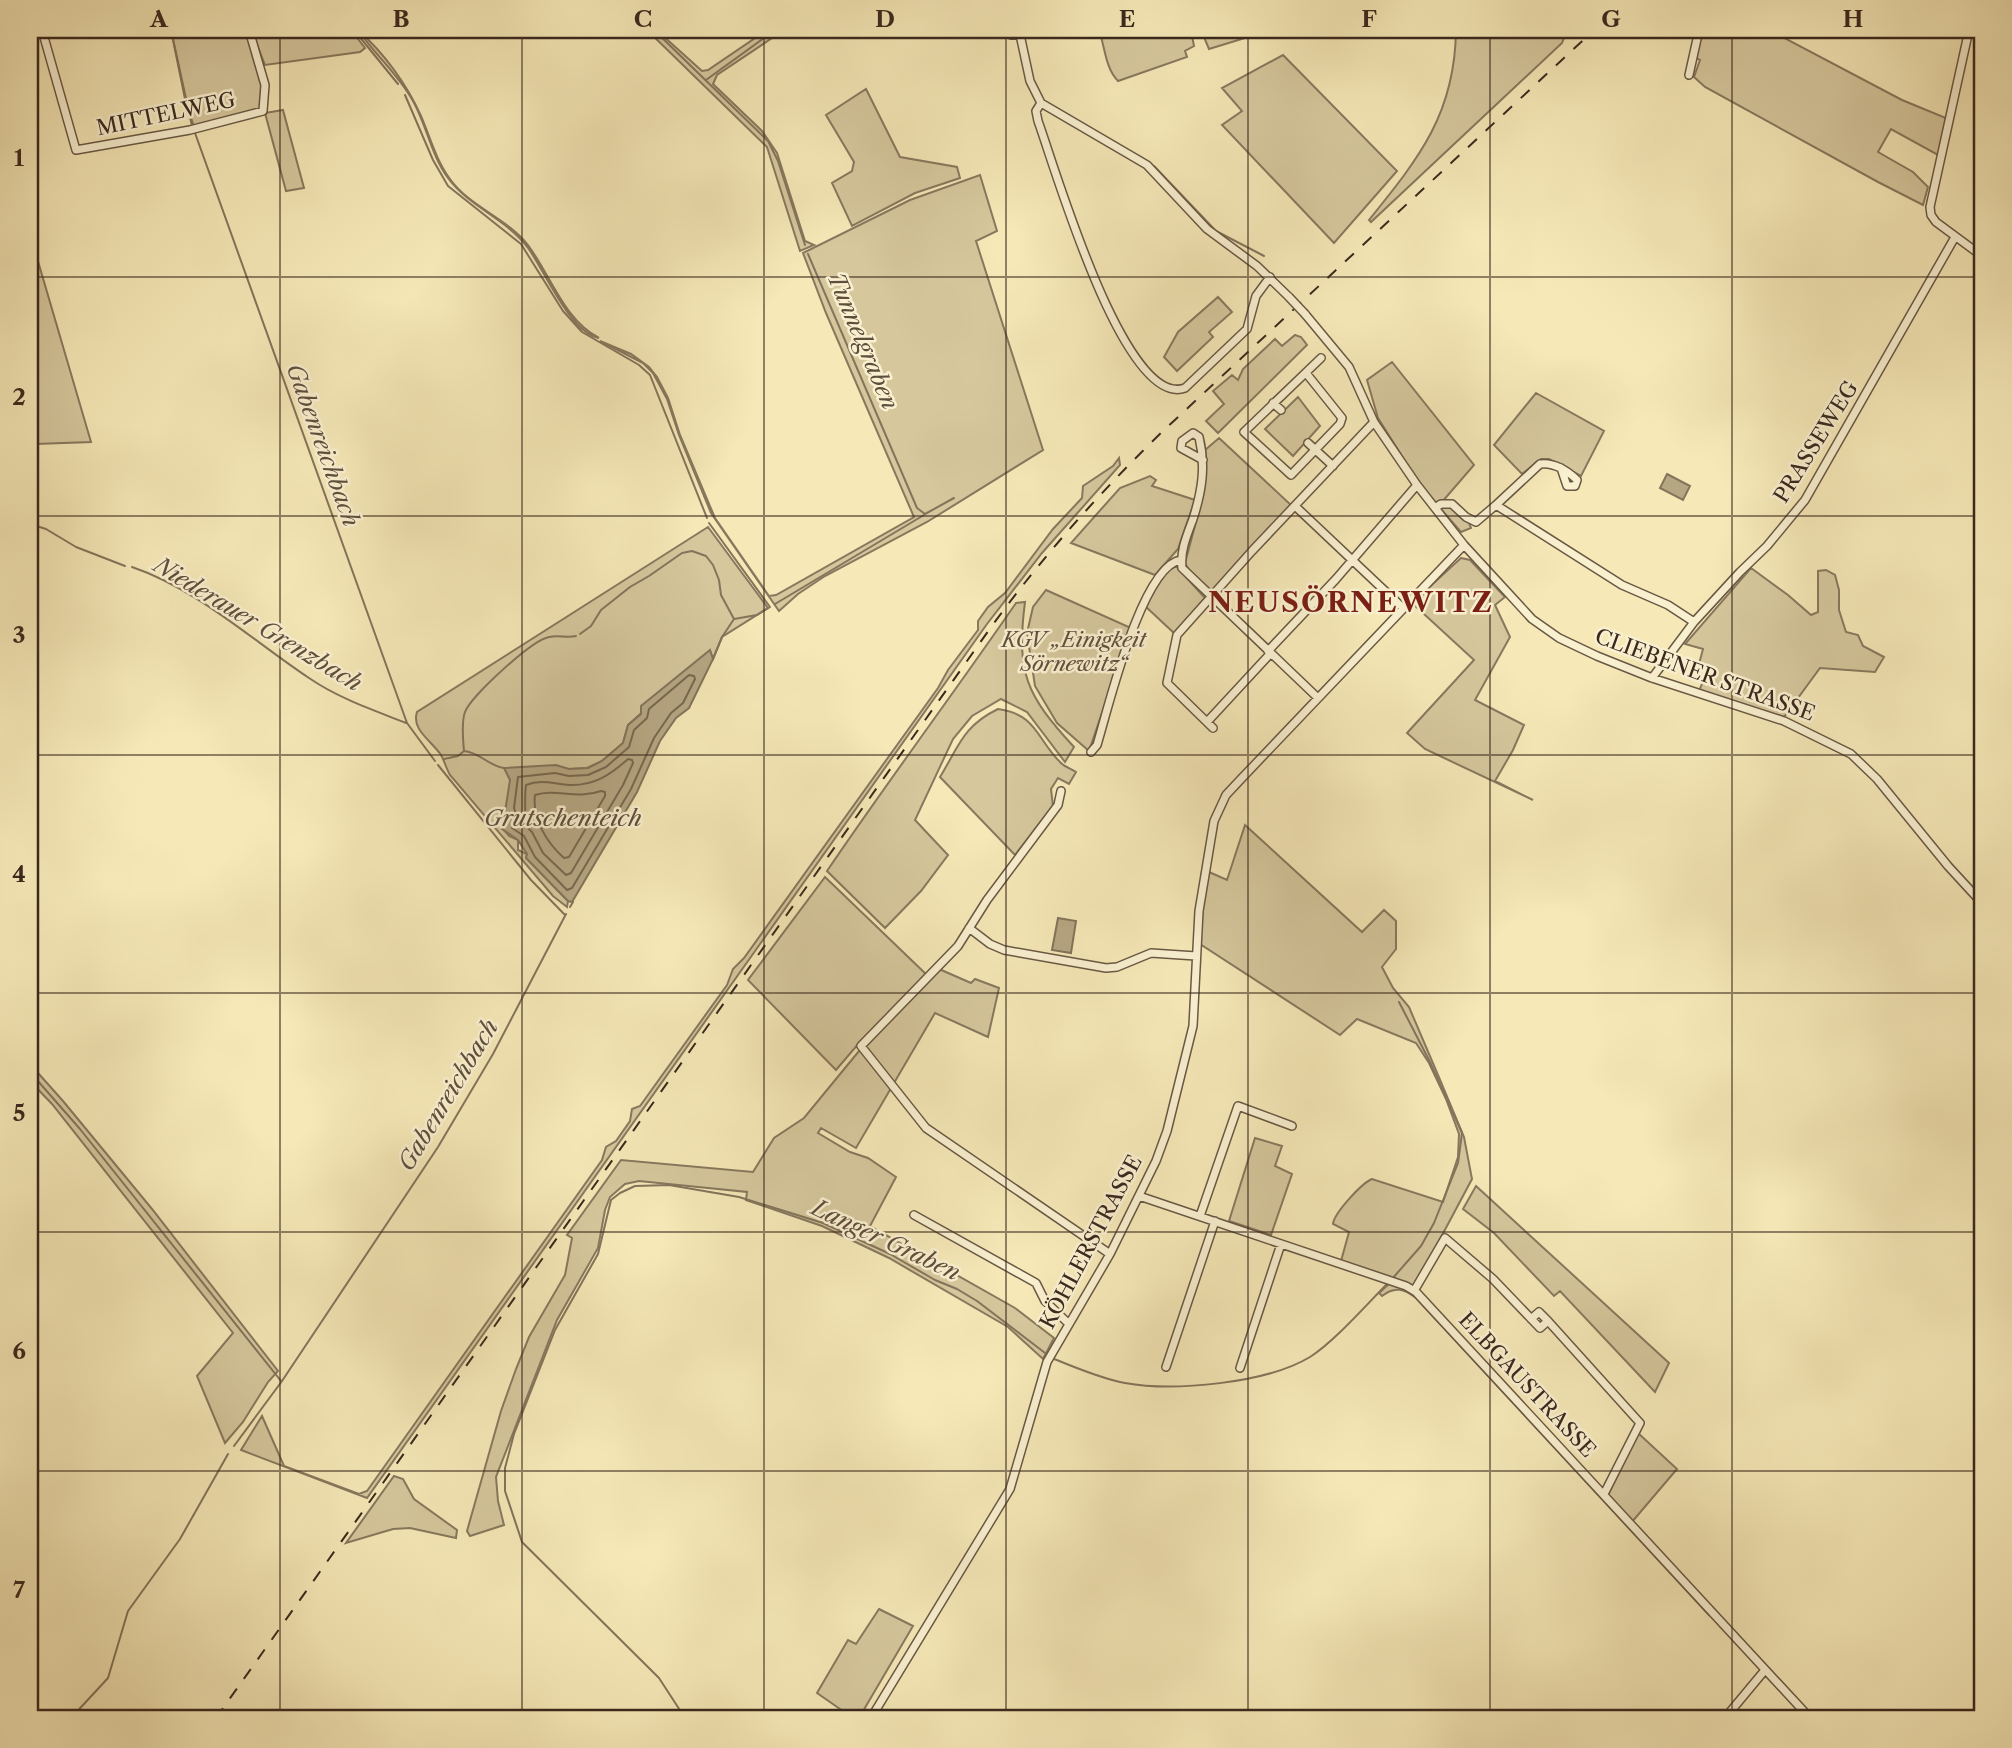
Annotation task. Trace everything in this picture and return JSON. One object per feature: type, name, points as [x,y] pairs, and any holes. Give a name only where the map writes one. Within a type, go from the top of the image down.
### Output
[{"type":"street","name":"MITTELWEG","points":[[42,30],[76,150],[190,130],[263,111],[265,85],[255,44],[248,30]]},
{"type":"street","points":[[1003,30],[1011,35],[1020,32],[1030,81],[1041,103],[1037,111],[1038,121],[1090,269],[1130,351],[1144,368],[1168,389],[1175,391],[1185,388],[1247,329],[1256,296],[1270,277]]},
{"type":"street","points":[[1689,75],[1699,30]]},
{"type":"street","points":[[1969,30],[1933,187],[1931,215],[1955,237],[1982,256]]},
{"type":"street","name":"CLIEBENER STRASSE","points":[[1041,103],[1147,165],[1207,229],[1270,277],[1349,367],[1374,422],[1417,485],[1464,545],[1526,613],[1545,629],[1574,645],[1651,678],[1784,721],[1851,754],[1877,779],[1982,903]]},
{"type":"street","name":"PRASSEWEG","points":[[1651,678],[1694,622],[1767,546],[1805,500],[1955,237]]},
{"type":"street","points":[[1306,373],[1342,418],[1340,424],[1291,475],[1244,432],[1321,358]]},
{"type":"street","points":[[1273,402],[1280,410]]},
{"type":"street","points":[[1374,422],[1177,635],[1167,683],[1210,725],[1269,652],[1417,485]]},
{"type":"street","points":[[1308,443],[1333,466]]},
{"type":"street","points":[[1203,460],[1203,483],[1181,560],[1182,568],[1318,698]]},
{"type":"street","points":[[1435,508],[1446,503],[1452,504],[1476,522],[1536,466],[1547,463],[1561,468]]},
{"type":"street","points":[[1496,505],[1560,543],[1622,585],[1668,605],[1694,622]]},
{"type":"street","points":[[1295,506],[1403,608]]},
{"type":"street","name":"KÖHLERSTRASSE","points":[[871,1718],[1010,1489],[1047,1362],[1110,1254],[1164,1141],[1193,1026],[1202,892],[1212,830],[1219,807],[1226,795],[1464,545]]},
{"type":"street","points":[[1091,752],[1097,745],[1141,607],[1167,567],[1174,561],[1181,560]]},
{"type":"street","points":[[1061,791],[1058,805],[1010,868],[950,955],[861,1046],[926,1128],[1110,1254]]},
{"type":"street","points":[[969,928],[990,944],[1004,950],[1098,968],[1117,967],[1150,953],[1196,956]]},
{"type":"street","points":[[1200,1216],[1238,1106],[1292,1126]]},
{"type":"street","name":"ELBGAUSTRASSE","points":[[1139,1196],[1414,1291],[1810,1718]]},
{"type":"street","points":[[914,1214],[1036,1283],[1045,1301],[1068,1323]]},
{"type":"street","points":[[1166,1367],[1215,1221]]},
{"type":"street","points":[[1414,1291],[1445,1238],[1483,1269],[1540,1328],[1548,1321],[1640,1423],[1604,1494]]},
{"type":"street","points":[[1240,1368],[1281,1244]]},
{"type":"street","points":[[1726,1718],[1765,1670]]},
{"type":"green space","points":[[171,30],[247,30],[262,80],[259,109],[194,127],[185,99]]},
{"type":"green space","points":[[251,30],[351,30],[365,48],[360,52],[265,65]]},
{"type":"green space","points":[[358,30],[385,58],[409,92],[445,172],[458,189],[448,178],[437,160],[413,101]]},
{"type":"green space","points":[[647,30],[661,30],[662,35],[702,71],[708,70],[767,30],[784,30],[717,75],[713,84],[762,131],[777,153],[805,241],[814,245],[800,251],[767,147]]},
{"type":"green space","points":[[1104,30],[1199,30],[1192,36],[1194,46],[1185,51],[1187,57],[1118,81],[1106,58],[1100,33]]},
{"type":"green space","points":[[1201,30],[1271,30],[1209,49]]},
{"type":"green space","points":[[1456,30],[1528,30],[1525,33],[1530,30],[1567,30],[1562,43],[1371,222],[1369,220],[1418,155],[1441,111],[1454,60]]},
{"type":"green space","points":[[1698,30],[1769,30],[1902,100],[1946,118],[1938,155],[1891,129],[1878,152],[1913,172],[1928,187],[1923,205],[1705,87],[1694,77],[1700,60],[1693,56]]},
{"type":"green space","points":[[1283,55],[1397,171],[1334,243],[1222,125],[1242,111],[1222,88]]},
{"type":"green space","points":[[866,89],[900,157],[957,167],[960,178],[915,193],[852,226],[832,183],[852,171],[854,162],[826,115]]},
{"type":"green space","points":[[283,110],[304,188],[286,191],[265,113]]},
{"type":"green space","points":[[980,175],[997,231],[976,241],[1043,450],[927,522],[825,576],[779,611],[711,513],[679,435],[667,399],[653,373],[643,363],[600,341],[631,354],[649,367],[657,377],[668,398],[680,435],[715,518],[769,596],[776,595],[914,517],[803,253],[910,200]]},
{"type":"green space","points":[[458,189],[510,227],[528,245],[567,309],[587,330],[599,338],[588,334],[578,325],[559,300],[528,248]]},
{"type":"green space","points":[[30,234],[91,442],[36,444],[30,426]]},
{"type":"green space","points":[[1218,297],[1232,312],[1209,332],[1213,337],[1177,371],[1164,357],[1178,332]]},
{"type":"green space","points":[[1295,335],[1301,337],[1307,345],[1218,433],[1206,421],[1224,404],[1213,391],[1232,375],[1238,380],[1243,369],[1275,339],[1282,346]]},
{"type":"green space","points":[[1392,362],[1474,465],[1442,502],[1435,503],[1378,418],[1367,380]]},
{"type":"green space","points":[[1536,393],[1604,431],[1581,476],[1549,459],[1541,459],[1522,474],[1494,445]]},
{"type":"green space","points":[[1298,397],[1320,426],[1293,456],[1265,429]]},
{"type":"green space","points":[[1219,438],[1292,506],[1212,592],[1190,572],[1185,563],[1204,492],[1204,451]]},
{"type":"green space","points":[[1119,458],[1120,465],[1042,553],[987,624],[367,1498],[241,1450],[262,1416],[284,1466],[359,1494],[367,1491],[602,1160],[606,1147],[616,1141],[630,1121],[632,1109],[640,1106],[727,985],[733,969],[744,958],[938,688],[978,630],[978,621],[988,607],[1005,593],[1053,529],[1082,498],[1083,486],[1113,466]]},
{"type":"green space","name":"KGV „Einigkeit Sörnewitz“","points":[[1150,476],[1156,480],[1152,486],[1195,500],[1178,549],[1155,575],[1071,543],[1120,488]]},
{"type":"green space","points":[[1453,507],[1471,528],[1461,532],[1440,508]]},
{"type":"green space","points":[[708,527],[768,608],[722,637],[713,659],[710,651],[628,725],[623,743],[602,761],[587,768],[569,769],[503,808],[504,813],[512,816],[503,829],[518,840],[518,850],[527,854],[526,858],[568,901],[567,907],[553,896],[450,775],[441,755],[420,730],[417,712]]},
{"type":"green space","points":[[1461,558],[1470,560],[1505,597],[1495,605],[1510,637],[1475,700],[1524,725],[1495,781],[1533,800],[1425,749],[1407,733],[1474,660],[1412,603]]},
{"type":"green space","points":[[1176,566],[1205,598],[1175,634],[1144,605],[1162,575]]},
{"type":"green space","points":[[1751,568],[1811,615],[1818,612],[1818,571],[1826,570],[1835,575],[1839,590],[1839,610],[1846,632],[1858,635],[1863,646],[1884,657],[1875,672],[1820,668],[1784,717],[1699,691],[1709,667],[1699,664],[1703,649],[1685,644]]},
{"type":"green space","name":"KGV „Einigkeit Sörnewitz“","points":[[1046,590],[1131,628],[1089,751],[1057,723],[1035,686],[1027,633],[1033,607]]},
{"type":"green space","points":[[1025,602],[1022,647],[1028,682],[1045,712],[1074,747],[1065,762],[1027,712],[1001,699],[972,716],[953,739],[915,820],[948,855],[921,891],[885,928],[827,871],[1016,603]]},
{"type":"green space","points":[[998,709],[1021,716],[1029,722],[1061,763],[1076,772],[1069,784],[1058,778],[1051,789],[1053,806],[1015,855],[940,777],[969,730]]},
{"type":"green space","points":[[1245,825],[1362,932],[1384,910],[1396,921],[1396,949],[1382,967],[1393,988],[1409,1007],[1438,1075],[1464,1137],[1472,1179],[1415,1286],[1341,1261],[1349,1232],[1333,1224],[1349,1199],[1372,1179],[1443,1202],[1458,1157],[1459,1134],[1429,1063],[1416,1043],[1357,1019],[1340,1035],[1200,944],[1209,872],[1227,880]]},
{"type":"green space","points":[[825,877],[928,976],[859,1043],[836,1070],[748,980]]},
{"type":"green space","points":[[939,969],[971,983],[975,979],[999,988],[988,1037],[935,1013],[856,1148],[821,1128],[818,1133],[850,1152],[868,1158],[896,1177],[870,1226],[1015,1308],[1054,1338],[1043,1359],[1008,1327],[889,1258],[822,1226],[746,1200],[747,1192],[639,1181],[625,1184],[610,1197],[598,1248],[557,1320],[496,1477],[504,1525],[470,1536],[467,1531],[501,1411],[516,1369],[529,1337],[565,1275],[572,1238],[567,1235],[621,1160],[753,1172],[774,1138],[804,1118],[859,1051]]},
{"type":"green space","points":[[30,1064],[152,1209],[278,1371],[225,1443],[197,1376],[233,1333],[52,1104],[30,1081]]},
{"type":"green space","points":[[1255,1138],[1282,1146],[1275,1166],[1292,1174],[1271,1235],[1229,1221]]},
{"type":"green space","points":[[1476,1186],[1669,1363],[1655,1392],[1560,1291],[1554,1296],[1494,1233],[1463,1209]]},
{"type":"green space","points":[[1390,1283],[1404,1288],[1423,1301],[1711,1613],[1709,1615],[1416,1298],[1399,1290],[1382,1296],[1379,1293]]},
{"type":"green space","points":[[1638,1433],[1677,1469],[1632,1522],[1608,1495]]},
{"type":"green space","points":[[394,1476],[403,1479],[414,1499],[457,1530],[456,1538],[410,1528],[393,1529],[346,1543]]},
{"type":"green space","points":[[879,1609],[913,1626],[859,1718],[853,1718],[817,1693],[848,1640],[856,1644]]},
{"type":"water","points":[[1667,474],[1690,486],[1683,500],[1660,488]]},
{"type":"water","name":"Grutschenteich","points":[[710,650],[713,659],[689,708],[676,718],[660,741],[637,792],[572,902],[568,901],[526,858],[527,854],[518,840],[502,829],[511,816],[505,812],[510,780],[504,768],[556,765],[569,769],[588,768],[602,761],[623,743],[628,725],[641,714],[641,706]]},
{"type":"water","points":[[1058,918],[1076,921],[1071,953],[1052,950]]},
{"type":"waterway","name":"Gabenreichbach","points":[[171,30],[192,126]]},
{"type":"waterway","points":[[354,30],[398,84]]},
{"type":"waterway","points":[[654,30],[768,141],[778,161],[805,245]]},
{"type":"waterway","points":[[706,80],[775,30]]},
{"type":"waterway","points":[[405,95],[433,160],[448,186],[521,244],[563,311],[582,332],[639,365],[650,375],[707,518]]},
{"type":"waterway","name":"Gabenreichbach","points":[[195,133],[407,723],[435,761]]},
{"type":"waterway","points":[[1154,166],[1216,231],[1264,256]]},
{"type":"waterway","name":"Tunnelgraben","points":[[808,254],[917,508],[925,514],[954,498]]},
{"type":"waterway","points":[[775,604],[924,515]]},
{"type":"waterway","points":[[709,523],[770,607],[757,615],[734,619],[722,637],[713,659]]},
{"type":"waterway","name":"Niederauer Grenzbach","points":[[30,524],[46,529],[76,547],[125,566]]},
{"type":"waterway","points":[[580,634],[591,626],[601,610],[630,587],[682,553],[692,551],[706,556],[713,565],[721,595],[734,619]]},
{"type":"waterway","name":"Niederauer Grenzbach","points":[[132,567],[179,588],[202,602],[332,692],[406,723]]},
{"type":"waterway","points":[[464,751],[465,712],[478,694],[541,640],[552,636],[576,636]]},
{"type":"waterway","points":[[444,759],[458,756],[464,751],[504,768]]},
{"type":"waterway","name":"Gabenreichbach","points":[[438,765],[531,880],[565,915]]},
{"type":"waterway","points":[[570,907],[573,902]]},
{"type":"waterway","name":"Gabenreichbach","points":[[234,1446],[282,1381],[438,1147],[493,1054],[566,914]]},
{"type":"waterway","name":"Langer Graben","points":[[1392,1279],[1421,1246],[1434,1223],[1458,1163],[1462,1133],[1399,1002]]},
{"type":"waterway","points":[[30,1072],[80,1129],[281,1381]]},
{"type":"waterway","name":"Langer Graben","points":[[685,1718],[659,1678],[522,1542],[505,1491],[505,1468],[514,1434],[555,1330],[598,1254],[611,1200],[635,1186],[669,1185],[739,1197],[823,1223],[957,1289],[1049,1356]]},
{"type":"waterway","name":"Langer Graben","points":[[1054,1359],[1107,1379],[1145,1386],[1194,1386],[1245,1379],[1292,1366],[1310,1357],[1340,1333],[1388,1283]]},
{"type":"waterway","name":"Gabenreichbach","points":[[71,1718],[108,1678],[128,1611],[180,1539],[228,1454]]},
{"type":"railway","points":[[216,1718],[994,623],[1033,572],[1096,500],[1163,431],[1594,30]]},
{"type":"district","name":"NEUSÖRNEWITZ","points":[[1351,602]]}]
